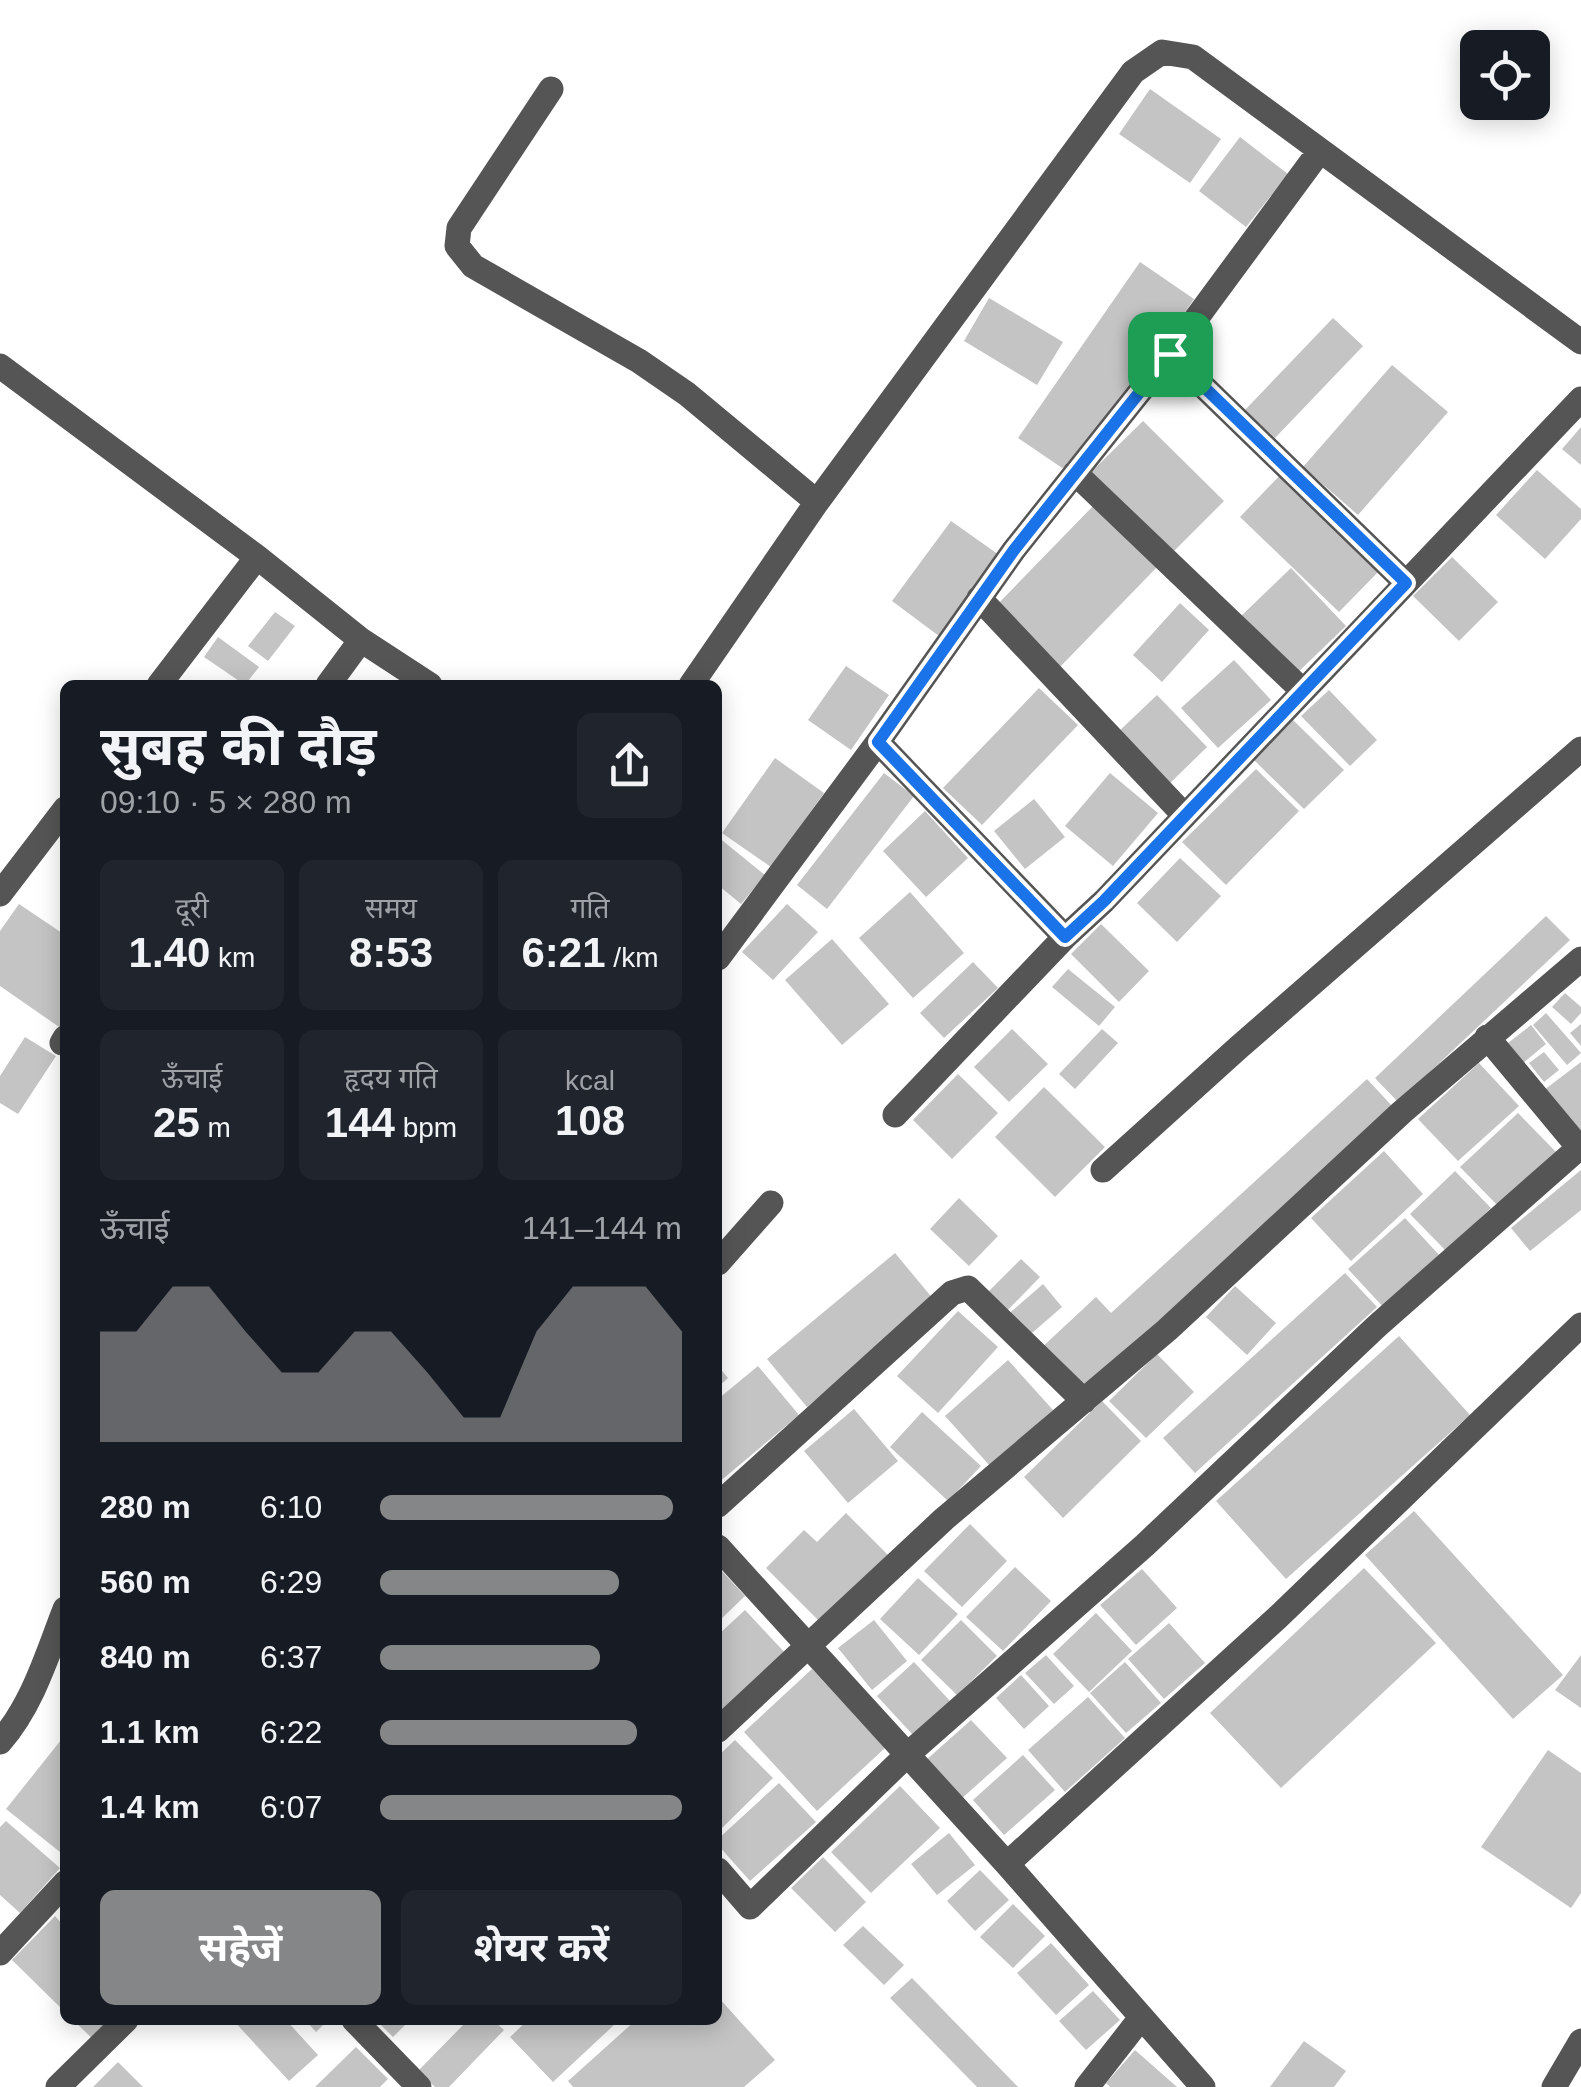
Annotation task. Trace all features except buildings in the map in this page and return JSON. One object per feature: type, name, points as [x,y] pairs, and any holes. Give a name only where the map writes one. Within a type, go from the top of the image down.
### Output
[{"type":"street","points":[[693,680],[817,502],[1133,72],[1162,52],[1193,56],[1581,342]]},
{"type":"street","points":[[551,89],[460,228],[457,246],[473,266],[687,394],[817,502]]},
{"type":"street","points":[[722,953],[980,598],[1170,354],[1319,152]]},
{"type":"street","points":[[1170,354],[1406,583]]},
{"type":"street","points":[[0,366],[257,556],[361,640],[422,680]]},
{"type":"street","points":[[895,1115],[1581,399]]},
{"type":"street","points":[[1075,473],[1303,691]]},
{"type":"street","points":[[163,680],[257,556]]},
{"type":"street","points":[[980,598],[1184,816]]},
{"type":"street","points":[[332,680],[361,640]]},
{"type":"street","points":[[878,742],[1065,937]]},
{"type":"street","points":[[1103,1170],[1581,749]]},
{"type":"street","points":[[0,894],[60,815]]},
{"type":"street","points":[[722,1726],[944,1519],[1167,1330],[1487,1037],[1581,959]]},
{"type":"street","points":[[722,1874],[750,1906],[907,1756],[1144,1545],[1377,1326],[1580,1148],[1487,1037]]},
{"type":"street","points":[[722,1259],[772,1202]]},
{"type":"street","points":[[722,1501],[952,1293],[968,1288],[1084,1400]]},
{"type":"street","points":[[1007,1864],[1278,1618],[1581,1325]]},
{"type":"street","points":[[722,1551],[1007,1864],[1202,2087]]},
{"type":"street","points":[[0,1742],[35,1687],[60,1622]]},
{"type":"street","points":[[0,1953],[60,1889]]},
{"type":"street","points":[[1087,2087],[1140,2019]]},
{"type":"street","points":[[58,2087],[121,2025]]},
{"type":"street","points":[[359,2025],[418,2087]]},
{"type":"street","points":[[1554,2087],[1581,2041]]},
{"type":"route","points":[[1170,354],[1406,583],[1104,901],[1065,937],[878,742],[1014,550],[1170,354]]}]
